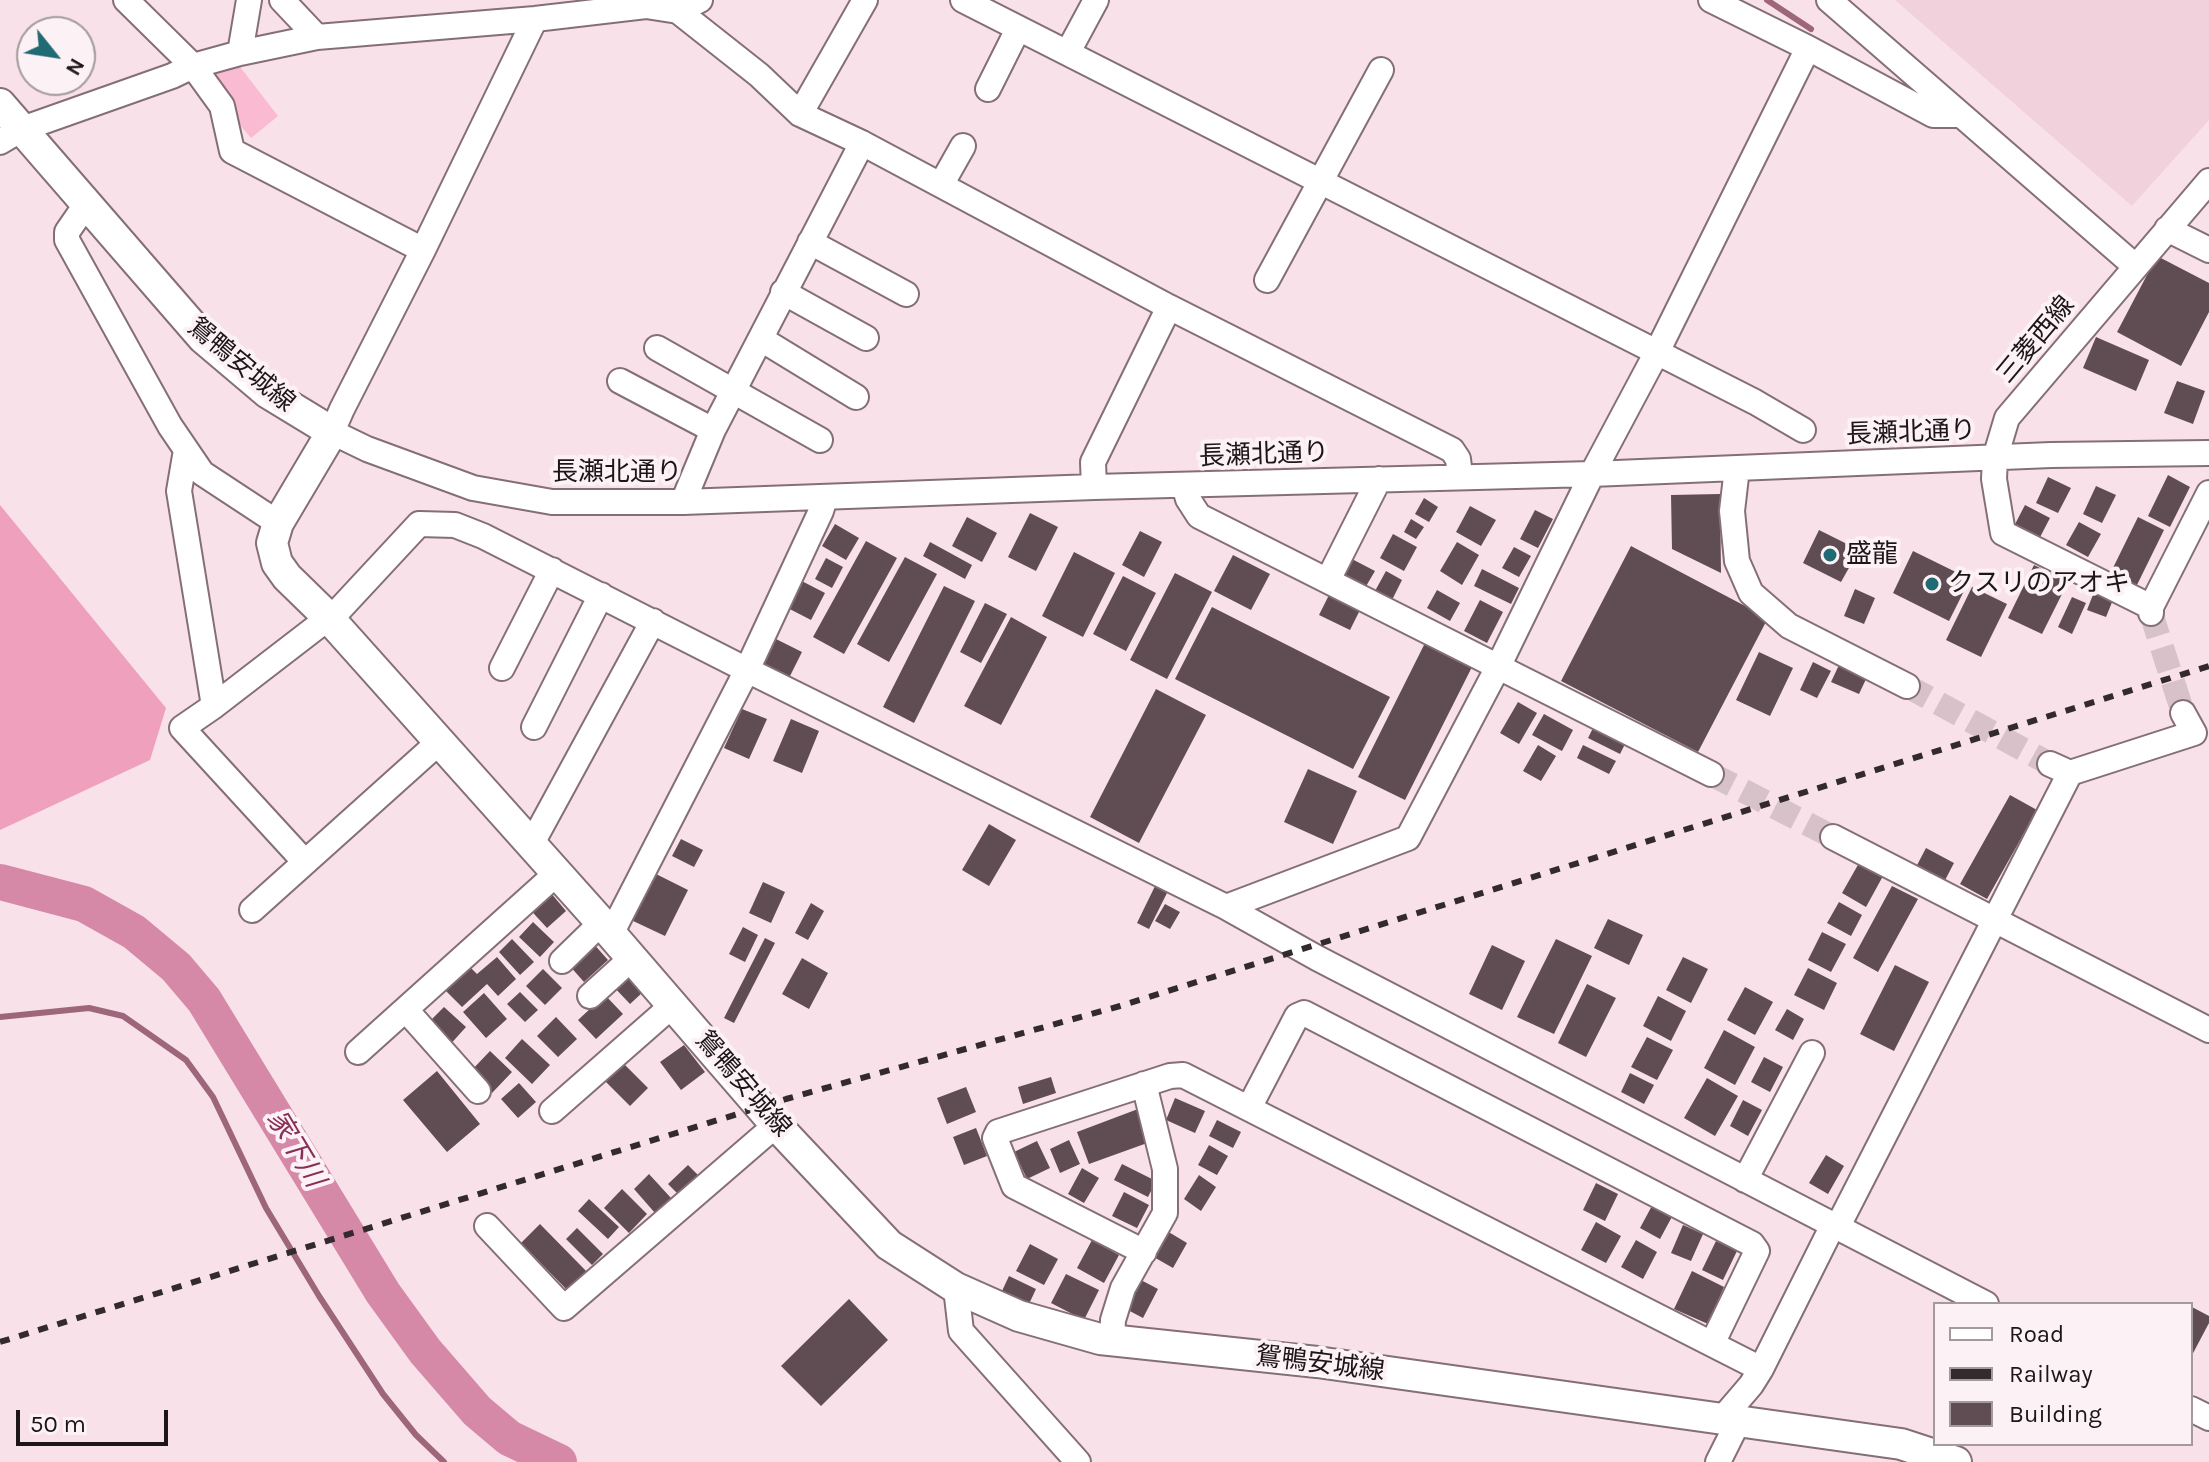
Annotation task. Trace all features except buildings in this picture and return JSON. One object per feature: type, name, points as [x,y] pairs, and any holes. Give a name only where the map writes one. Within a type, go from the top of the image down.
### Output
[{"type":"main road","name":"鴛鴨安城線","points":[[0,104],[11,136],[87,203],[203,338],[268,393],[332,432],[278,523],[272,543],[277,563],[674,1004],[776,1125],[889,1245],[956,1288],[1019,1316],[1064,1331],[1112,1340],[1317,1362],[1901,1444],[1956,1462]]},
{"type":"street","points":[[126,0],[193,66],[222,106],[232,151],[423,250]]},
{"type":"street","points":[[240,53],[249,0]]},
{"type":"street","points":[[282,0],[317,37]]},
{"type":"street","points":[[800,114],[865,0]]},
{"type":"street","points":[[963,0],[1657,352],[1803,430]]},
{"type":"street","points":[[1068,52],[1096,0]]},
{"type":"street","points":[[1711,0],[1933,115],[1959,115]]},
{"type":"street","points":[[1829,0],[2135,266]]},
{"type":"street","points":[[11,136],[193,66],[317,37],[535,19],[642,3],[689,5],[800,114],[862,143],[1169,307],[1452,450],[1458,459],[1460,476]]},
{"type":"street","points":[[332,432],[535,19]]},
{"type":"street","points":[[988,89],[1018,29]]},
{"type":"street","points":[[1226,907],[1408,838],[1498,667],[1808,48]]},
{"type":"street","points":[[1267,280],[1381,70]]},
{"type":"street","points":[[683,502],[713,430],[862,143]]},
{"type":"street","points":[[941,185],[963,146]]},
{"type":"street","name":"三菱西線","points":[[2209,181],[2007,418],[1995,458],[1994,479],[2003,533],[2151,610],[2209,493]]},
{"type":"street","points":[[87,203],[67,232],[67,240],[164,416],[202,473],[278,523]]},
{"type":"street","points":[[2167,229],[2209,250]]},
{"type":"street","points":[[810,242],[906,294]]},
{"type":"street","points":[[783,292],[866,338]]},
{"type":"street","points":[[1094,487],[1093,462],[1169,307]]},
{"type":"street","points":[[761,339],[856,397]]},
{"type":"street","points":[[657,348],[820,440]]},
{"type":"street","points":[[620,381],[713,430]]},
{"type":"street","name":"長瀬北通り","points":[[332,432],[367,449],[447,479],[491,492],[552,502],[825,498],[2209,453]]},
{"type":"street","points":[[186,450],[179,491],[214,706]]},
{"type":"street","points":[[1737,468],[1732,511],[1737,561],[1751,593],[1789,626],[1907,686]]},
{"type":"street","points":[[1328,580],[1379,479]]},
{"type":"street","points":[[1184,485],[1188,499],[1199,516],[1711,774]]},
{"type":"street","points":[[562,961],[606,928],[747,670],[825,498]]},
{"type":"street","points":[[304,861],[182,728],[340,609],[419,524],[455,525],[552,570],[1226,907],[1317,958],[1982,1302]]},
{"type":"street","points":[[502,668],[552,570]]},
{"type":"street","points":[[534,727],[601,595]]},
{"type":"street","points":[[531,845],[653,621]]},
{"type":"street","points":[[1718,1462],[1730,1421],[1761,1369],[1995,918],[2060,768],[2195,725]]},
{"type":"street","points":[[252,910],[438,743]]},
{"type":"street","points":[[1833,837],[2209,1030]]},
{"type":"street","points":[[358,1052],[556,874]]},
{"type":"street","points":[[590,996],[632,958]]},
{"type":"street","points":[[552,1111],[674,1004]]},
{"type":"street","points":[[406,1010],[478,1091]]},
{"type":"street","points":[[1249,1108],[1297,1016],[1304,1013],[1752,1244],[1757,1251],[1712,1344]]},
{"type":"street","points":[[1745,1180],[1812,1053]]},
{"type":"street","points":[[1144,1252],[1014,1186],[995,1138],[998,1132],[1144,1084],[1183,1075],[1761,1369]]},
{"type":"street","points":[[1112,1340],[1113,1320],[1123,1288],[1165,1213],[1165,1169],[1144,1084]]},
{"type":"street","points":[[487,1226],[564,1308],[776,1125]]},
{"type":"street","points":[[956,1288],[961,1331],[1078,1462]]},
{"type":"shaded area","points":[[1895,0],[2209,0],[2209,120],[2132,206]]},
{"type":"shaded area","points":[[237,63],[278,116],[251,138],[190,75]]},
{"type":"shaded area","points":[[0,505],[166,708],[150,760],[0,830]]},
{"type":"waterway","points":[[1767,0],[1811,29]]},
{"type":"waterway","name":"家下川","points":[[0,882],[84,904],[134,932],[176,967],[204,1000],[383,1293],[425,1351],[477,1411],[509,1438],[559,1462]]},
{"type":"waterway","points":[[0,1017],[89,1008],[123,1016],[186,1060],[213,1097],[266,1208],[319,1296],[383,1394],[416,1435],[444,1462]]},
{"type":"tunnel","points":[[2151,613],[2183,713]]},
{"type":"tunnel","points":[[1907,686],[2050,764]]},
{"type":"tunnel","points":[[1711,774],[1833,837]]},
{"type":"railway","points":[[0,1342],[786,1099],[1120,1006],[2209,666]]},
{"type":"place","name":"盛龍","points":[[1830,555]]},
{"type":"place","name":"クスリのアオキ","points":[[1932,584]]}]
